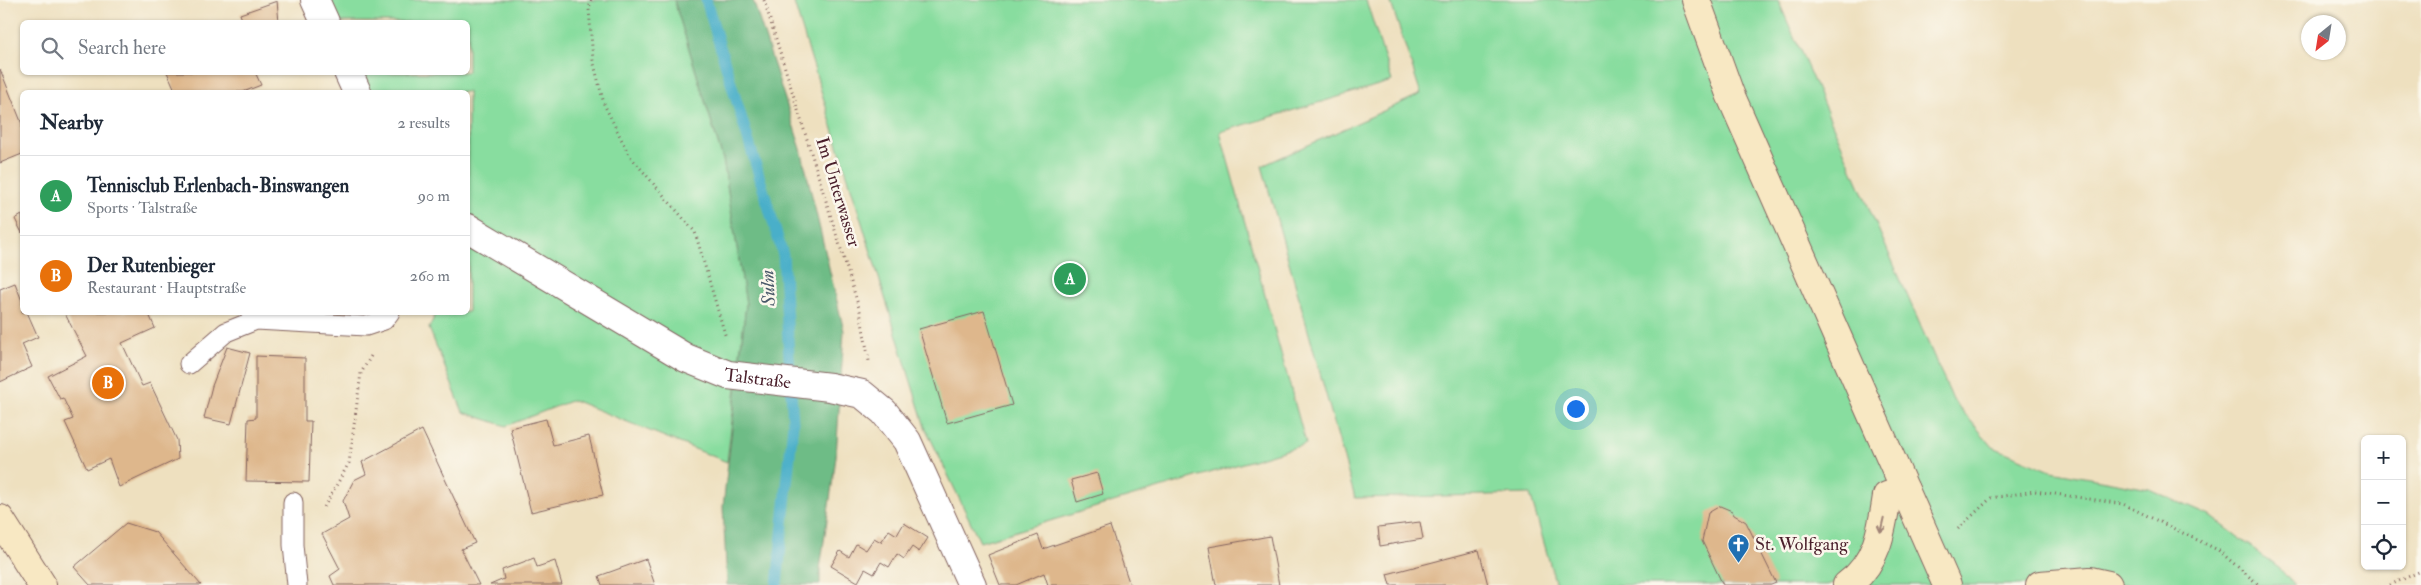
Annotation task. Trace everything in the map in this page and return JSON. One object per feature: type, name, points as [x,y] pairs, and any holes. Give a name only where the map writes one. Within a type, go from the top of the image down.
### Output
[{"type":"main road","points":[[1696,0],[1730,94],[1947,585]]},
{"type":"main road","points":[[1847,585],[1860,576],[1875,550],[1887,496],[1905,490]]},
{"type":"main road","points":[[0,519],[42,585]]},
{"type":"main road","points":[[2040,585],[2090,581],[2108,585]]},
{"type":"street","points":[[315,0],[324,20]]},
{"type":"street","points":[[349,75],[356,90]]},
{"type":"street","name":"Talstraße","points":[[470,229],[686,358],[728,376],[830,387],[862,394],[884,412],[907,441],[972,585]]},
{"type":"lane","points":[[189,364],[226,332],[256,320],[366,326],[387,316]]},
{"type":"lane","points":[[293,502],[293,545],[297,585]]},
{"type":"path","points":[[591,0],[589,9],[593,60],[604,104],[628,155],[695,232],[727,343],[728,376]]},
{"type":"path","name":"Im Unterwasser","points":[[764,0],[860,311],[870,368],[862,394]]},
{"type":"path","points":[[293,545],[317,520],[349,463],[361,373],[372,354],[387,316]]},
{"type":"path","points":[[1933,552],[1991,498],[2035,491],[2124,504],[2218,550],[2260,585]]},
{"type":"path","points":[[2390,585],[2421,571]]},
{"type":"green space","points":[[326,0],[674,0],[723,160],[746,304],[727,462],[573,400],[506,426],[463,412],[429,328],[435,315],[470,315],[470,239],[478,221],[470,215],[470,90],[367,90],[360,75],[470,75],[470,20],[335,20]]},
{"type":"green space","points":[[674,0],[753,0],[801,149],[844,331],[836,457],[820,569],[820,585],[727,585],[723,507],[746,304],[723,159]]},
{"type":"green space","points":[[803,0],[1366,0],[1392,81],[1220,132],[1306,444],[980,542],[925,427],[794,3]]},
{"type":"green space","points":[[1390,0],[1778,0],[1953,400],[1993,447],[2051,471],[2149,489],[2212,517],[2280,569],[2294,585],[1838,585],[1836,582],[1827,585],[1556,585],[1530,494],[1355,498],[1262,166],[1421,94]]},
{"type":"building","points":[[277,1],[279,20],[242,20],[240,14]]},
{"type":"building","points":[[0,69],[20,119],[20,155],[0,163]]},
{"type":"building","points":[[168,75],[256,75],[261,85],[248,90],[175,90]]},
{"type":"building","points":[[20,216],[20,229],[15,219]]},
{"type":"building","points":[[15,283],[20,296],[20,315],[28,315],[38,337],[22,344],[32,367],[0,382],[0,289]]},
{"type":"building","points":[[984,311],[1012,405],[947,423],[919,329]]},
{"type":"building","points":[[66,315],[149,315],[155,328],[122,343],[142,386],[150,383],[177,440],[178,459],[119,487],[109,459],[87,469],[65,422],[73,419],[63,398],[60,399],[48,376],[87,356]]},
{"type":"building","points":[[227,347],[250,353],[231,424],[204,418],[212,386]]},
{"type":"building","points":[[256,356],[305,358],[305,421],[311,421],[309,482],[246,481],[248,419],[256,418]]},
{"type":"building","points":[[546,419],[553,445],[589,436],[603,495],[531,512],[510,428]]},
{"type":"building","points":[[422,430],[475,543],[461,549],[479,585],[334,585],[330,576],[340,569],[322,534],[349,519],[343,501],[354,480],[366,474],[362,462]]},
{"type":"building","points":[[1097,473],[1103,494],[1077,502],[1071,480]]},
{"type":"building","name":"St. Wolfgang","points":[[1720,506],[1732,511],[1734,515],[1746,522],[1776,583],[1771,585],[1723,585],[1702,541],[1708,513]]},
{"type":"building","points":[[1420,522],[1423,539],[1380,546],[1378,527]]},
{"type":"building","points":[[126,523],[155,532],[201,585],[90,585],[74,567]]},
{"type":"building","points":[[904,523],[928,538],[919,552],[912,547],[904,559],[897,554],[889,567],[881,562],[874,574],[865,569],[858,582],[831,566],[840,551],[849,557],[856,544],[866,550],[874,538],[881,542],[889,530],[897,535]]},
{"type":"building","points":[[1110,526],[1130,585],[1048,585],[1044,573],[1016,585],[1000,585],[988,555],[1038,535],[1043,549]]},
{"type":"building","points":[[1270,536],[1279,585],[1216,585],[1209,547]]},
{"type":"building","points":[[1479,550],[1488,585],[1390,585],[1387,574]]},
{"type":"building","points":[[534,558],[537,567],[555,561],[562,585],[490,585],[504,579],[502,570]]},
{"type":"building","points":[[646,559],[655,585],[602,585],[599,576]]},
{"type":"waterway","name":"Sulm","points":[[706,0],[783,255],[793,424],[777,585]]},
{"type":"place","name":"Tennisclub Erlenbach-Binswangen","points":[[1070,279]]},
{"type":"place","name":"Der Rutenbieger","points":[[108,383]]},
{"type":"place","name":"St. Wolfgang","points":[[1739,563]]}]
